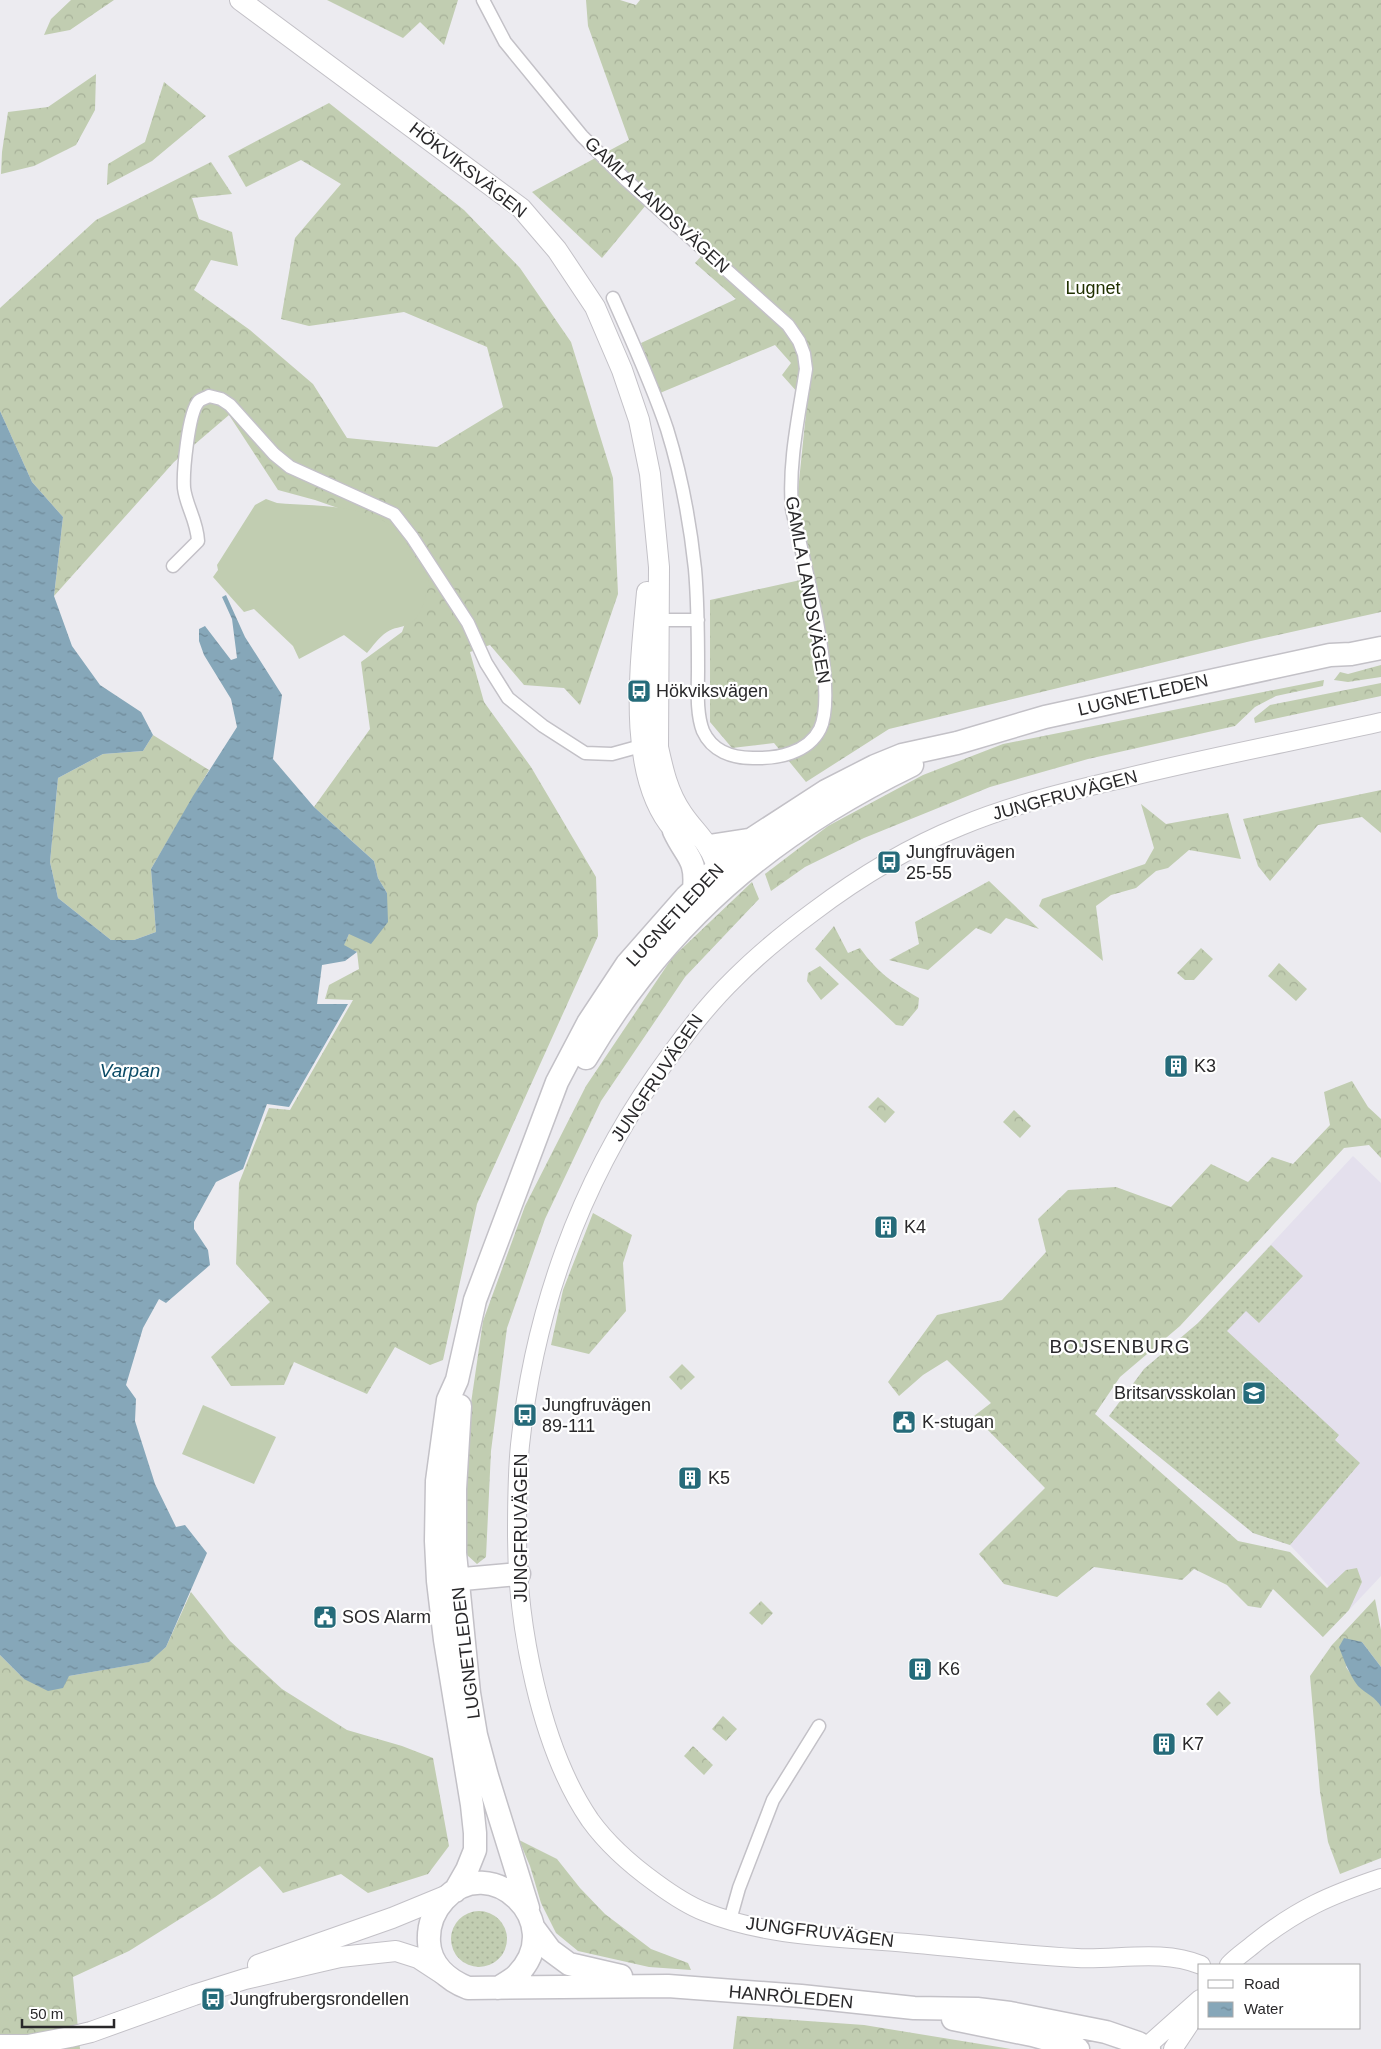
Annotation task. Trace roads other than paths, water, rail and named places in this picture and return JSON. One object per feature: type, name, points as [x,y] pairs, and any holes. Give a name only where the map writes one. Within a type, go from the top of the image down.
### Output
[{"type":"highway","name":"LUGNETLEDEN","points":[[1330,655],[1347,647],[1381,638]]},
{"type":"highway","name":"LUGNETLEDEN","points":[[544,1121],[569,1086],[610,1019],[647,968],[752,840],[779,820],[826,791],[875,766],[902,755],[957,743],[1045,717],[1330,655],[1351,654],[1381,648]]},
{"type":"highway","name":"LUGNETLEDEN","points":[[532,1923],[476,1735],[447,1580],[436,1541],[437,1481],[448,1400],[458,1380],[475,1300],[544,1121],[557,1082],[606,994],[642,946],[694,889],[766,852],[820,815],[867,788],[957,743]]},
{"type":"highway","points":[[674,831],[693,862],[694,889]]},
{"type":"highway","points":[[709,846],[752,840]]},
{"type":"highway","points":[[447,1580],[518,1574]]},
{"type":"highway","name":"LUGNETLEDEN","points":[[447,1580],[445,1640],[475,1834],[475,1850],[467,1870],[451,1893]]},
{"type":"highway","points":[[484,1884],[500,1887],[513,1894],[524,1905],[532,1923],[534,1945],[528,1962],[516,1977],[498,1988],[468,1988],[456,1983],[444,1975],[434,1960],[428,1943],[429,1925],[436,1909],[451,1893],[469,1885],[484,1884]]},
{"type":"highway","name":"HANRÖLEDEN","points":[[532,1923],[550,1950],[568,1964],[668,1986]]},
{"type":"highway","name":"HANRÖLEDEN","points":[[498,1988],[668,1986],[801,1996],[914,2008],[977,2009],[1010,2013],[1106,2032],[1142,2045]]},
{"type":"highway","name":"HANRÖLEDEN","points":[[914,2008],[970,2023],[1041,2038],[1078,2049]]},
{"type":"highway","points":[[1106,2049],[1115,2044],[1142,2045]]},
{"type":"main road","name":"HÖKVIKSVÄGEN","points":[[240,0],[521,208],[557,250],[595,308],[622,370],[636,412],[650,474],[656,544],[649,567],[651,619],[639,691],[650,744],[653,792],[674,831],[724,874]]},
{"type":"main road","name":"HÖKVIKSVÄGEN","points":[[650,744],[673,797],[684,816],[709,846],[724,874]]},
{"type":"main road","points":[[5,2045],[27,2036],[95,2017],[269,1961],[392,1918],[451,1893]]},
{"type":"main road","points":[[5,2045],[28,2045],[91,2032],[182,1998],[237,1982],[340,1957],[396,1951],[418,1958],[444,1975]]},
{"type":"street","name":"GAMLA LANDSVÄGEN","points":[[483,0],[505,42],[582,136],[632,186],[788,325],[799,341],[804,354],[806,369],[790,476],[790,495],[818,626],[826,691],[824,716],[820,728],[807,744],[784,755],[745,758],[724,753],[710,742],[701,724],[698,620],[693,554],[685,505],[675,457],[649,380],[613,298]]},
{"type":"street","points":[[173,566],[198,541],[197,528],[184,489],[188,434],[194,409],[199,401],[209,396],[221,399],[230,405],[274,454],[290,467],[394,514],[412,537],[468,623],[486,663],[508,698],[544,726],[585,752],[612,754],[650,744]]},
{"type":"street","points":[[651,619],[698,620]]},
{"type":"street","name":"JUNGFRUVÄGEN","points":[[1198,1964],[1176,1957],[1085,1958],[822,1935],[760,1927],[706,1913],[688,1904],[633,1866],[604,1838],[581,1805],[561,1763],[547,1726],[536,1685],[522,1618],[518,1574],[517,1512],[520,1441],[531,1372],[543,1316],[571,1232],[601,1165],[642,1095],[706,1008],[774,942],[828,900],[903,854],[959,826],[1021,804],[1100,784],[1381,722]]},
{"type":"street","points":[[730,1920],[773,1800],[819,1726]]},
{"type":"street","points":[[1230,1964],[1272,1930],[1297,1913],[1333,1895],[1381,1878]]},
{"type":"street","points":[[1142,2045],[1198,2003]]},
{"type":"street","points":[[1174,2049],[1189,2025],[1198,2005]]},
{"type":"water","name":"Varpan","points":[[0,411],[32,482],[63,517],[54,596],[72,646],[100,685],[141,712],[153,735],[143,751],[103,754],[58,778],[50,862],[58,898],[111,940],[134,940],[156,932],[151,869],[193,796],[237,727],[231,699],[204,655],[199,641],[199,629],[205,626],[231,660],[237,658],[232,619],[222,597],[226,595],[245,637],[282,695],[273,759],[314,807],[374,861],[378,878],[387,893],[388,922],[371,944],[349,934],[344,945],[357,952],[345,961],[322,965],[317,1004],[348,1004],[289,1107],[267,1104],[243,1169],[216,1182],[194,1222],[194,1229],[208,1250],[210,1265],[166,1303],[159,1299],[143,1328],[126,1385],[136,1399],[135,1421],[155,1484],[176,1527],[185,1525],[207,1553],[166,1647],[149,1662],[69,1676],[63,1688],[48,1691],[24,1679],[0,1655]]},
{"type":"water","points":[[1344,1638],[1362,1642],[1381,1667],[1381,1707],[1374,1698],[1358,1686],[1352,1677],[1339,1647]]},
{"type":"place","name":"Hökviksvägen","points":[[639,691]]},
{"type":"place","name":"Jungfruvägen 25-55","points":[[889,862]]},
{"type":"place","name":"K3","points":[[1176,1066]]},
{"type":"place","name":"K4","points":[[886,1227]]},
{"type":"place","name":"Britsarvsskolan","points":[[1254,1393]]},
{"type":"place","name":"Jungfruvägen 89-111","points":[[525,1415]]},
{"type":"place","name":"K-stugan","points":[[904,1422]]},
{"type":"place","name":"K5","points":[[690,1478]]},
{"type":"place","name":"SOS Alarm","points":[[325,1617]]},
{"type":"place","name":"K6","points":[[920,1669]]},
{"type":"place","name":"K7","points":[[1164,1744]]},
{"type":"place","name":"Jungfrubergsrondellen","points":[[213,1999]]},
{"type":"district","name":"BOJSENBURG","points":[[1120,1346]]},
{"type":"park label","name":"Lugnet","points":[[1093,288]]}]
